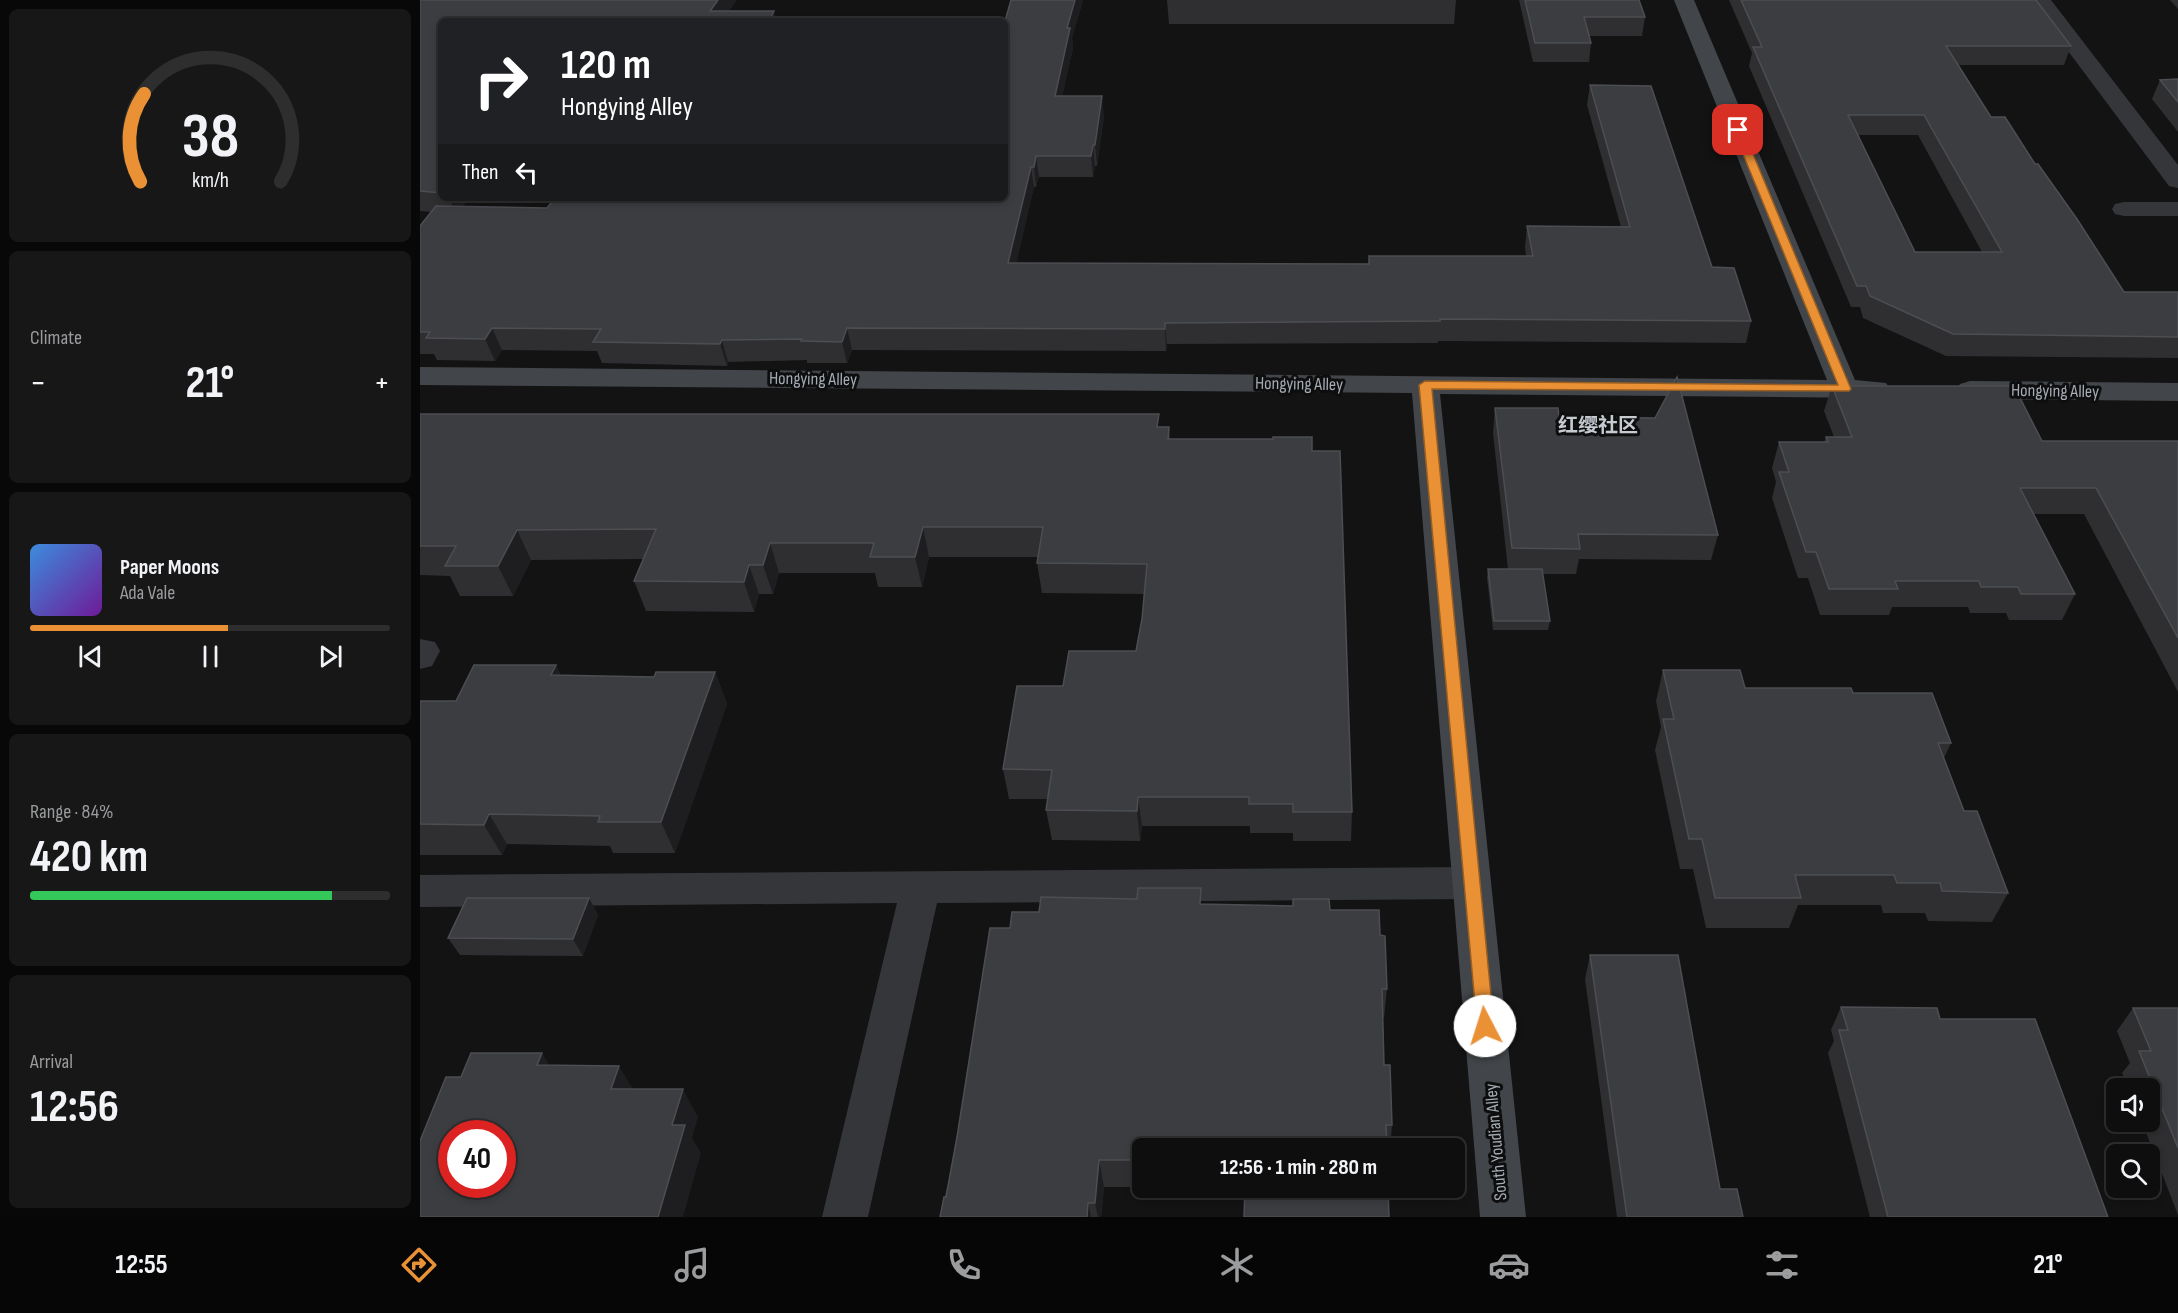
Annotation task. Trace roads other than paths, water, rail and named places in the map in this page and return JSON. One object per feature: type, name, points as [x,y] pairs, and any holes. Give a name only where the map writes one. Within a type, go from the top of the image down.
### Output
[{"type":"street","points":[[1684,0],[1845,389]]},
{"type":"street","points":[[2040,0],[2178,181]]},
{"type":"street","points":[[2124,209],[2178,208]]},
{"type":"street","name":"Hongying Alley","points":[[420,375],[1905,389]]},
{"type":"street","name":"South Youdian Alley","points":[[1425,385],[1503,1217]]},
{"type":"street","name":"Hongying Alley","points":[[1940,390],[2178,392]]},
{"type":"street","points":[[420,651],[423,651],[420,657]]},
{"type":"street","points":[[420,891],[1472,883]]},
{"type":"street","points":[[845,1217],[921,886]]},
{"type":"district","name":"红缨社区","points":[[1598,426]]}]
